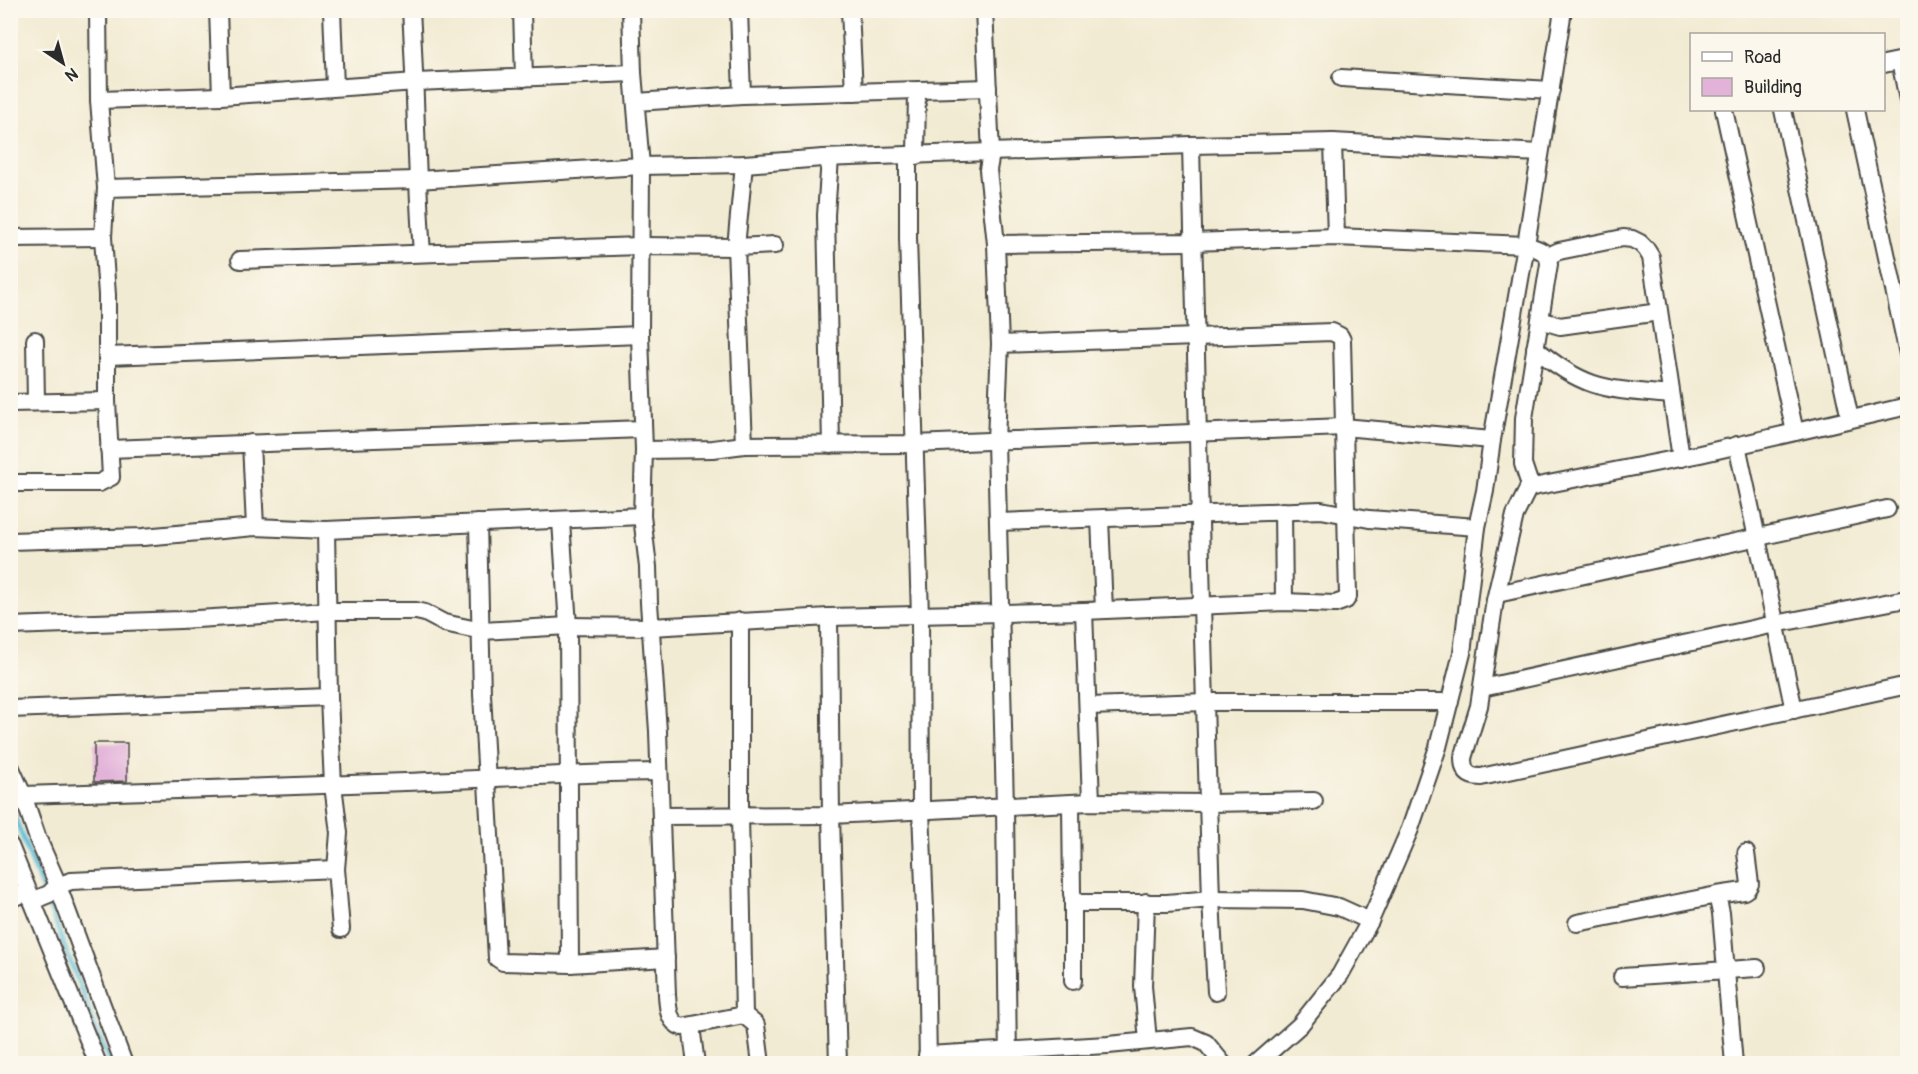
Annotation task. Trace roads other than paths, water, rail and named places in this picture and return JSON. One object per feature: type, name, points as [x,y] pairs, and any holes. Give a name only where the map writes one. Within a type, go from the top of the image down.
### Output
[{"type":"street","points":[[10,483],[99,483],[111,477],[107,401],[107,296],[103,237],[106,188],[99,100],[98,10]]},
{"type":"street","points":[[219,10],[221,96]]},
{"type":"street","points":[[332,10],[335,87]]},
{"type":"street","points":[[411,10],[422,253]]},
{"type":"street","points":[[522,10],[524,78]]},
{"type":"street","points":[[632,10],[633,73],[641,166],[640,335],[644,429],[642,516],[648,567],[657,711],[669,1016],[678,1026],[691,1026],[744,1015]]},
{"type":"street","points":[[739,10],[742,95]]},
{"type":"street","points":[[850,10],[854,92]]},
{"type":"street","points":[[984,10],[991,153],[988,170],[996,244],[1000,344],[996,441],[1005,807],[1007,1056]]},
{"type":"street","points":[[1256,1064],[1300,1025],[1340,975],[1370,921],[1410,829],[1438,747],[1462,653],[1477,527],[1526,245],[1563,10]]},
{"type":"street","points":[[1897,61],[1908,100]]},
{"type":"street","points":[[99,100],[221,96],[416,82],[633,73]]},
{"type":"street","points":[[1341,78],[1551,90]]},
{"type":"street","points":[[636,102],[742,95],[988,88]]},
{"type":"street","points":[[917,91],[908,238],[920,615],[921,811],[926,935],[927,1059],[1007,1056],[1183,1037],[1206,1042],[1223,1064]]},
{"type":"street","points":[[1724,111],[1795,432]]},
{"type":"street","points":[[1783,111],[1850,419]]},
{"type":"street","points":[[1856,111],[1908,354]]},
{"type":"street","points":[[106,188],[417,180],[641,166],[744,164],[830,158],[912,157],[1191,145],[1333,142],[1540,153]]},
{"type":"street","points":[[1333,142],[1336,237]]},
{"type":"street","points":[[1191,145],[1194,338],[1211,899],[1216,992]]},
{"type":"street","points":[[830,158],[826,227],[831,445]]},
{"type":"street","points":[[744,164],[736,247],[744,446]]},
{"type":"street","points":[[10,238],[103,237]]},
{"type":"street","points":[[996,244],[1192,242],[1336,237],[1526,245],[1542,250],[1548,256],[1549,264],[1522,441],[1523,464],[1530,481],[1515,515],[1497,594],[1479,706],[1463,758],[1466,772],[1476,777],[1908,686]]},
{"type":"street","points":[[1548,256],[1559,251],[1623,238],[1632,239],[1646,249],[1651,257],[1681,458]]},
{"type":"street","points":[[240,260],[640,246],[736,247],[775,244]]},
{"type":"street","points":[[1539,320],[1554,325],[1567,325],[1659,312]]},
{"type":"street","points":[[10,626],[180,620],[328,611],[420,611],[444,623],[482,631],[568,626],[651,627],[829,617],[1084,611],[1284,602],[1335,604],[1346,600],[1348,596],[1342,340],[1336,333],[1000,344]]},
{"type":"street","points":[[108,356],[640,335]]},
{"type":"street","points":[[35,340],[36,402]]},
{"type":"street","points":[[1535,348],[1574,378],[1594,386],[1671,395]]},
{"type":"street","points":[[10,403],[107,401]]},
{"type":"street","points":[[1528,489],[1681,458],[1908,406]]},
{"type":"street","points":[[644,450],[914,444],[1343,427],[1492,440]]},
{"type":"street","points":[[109,449],[644,429]]},
{"type":"street","points":[[251,443],[255,527]]},
{"type":"street","points":[[1737,445],[1794,710]]},
{"type":"street","points":[[1497,594],[1887,509]]},
{"type":"street","points":[[999,522],[1321,510],[1369,519],[1477,527]]},
{"type":"street","points":[[1282,512],[1284,602]]},
{"type":"street","points":[[10,541],[143,537],[255,527],[326,530],[642,516]]},
{"type":"street","points":[[1100,519],[1104,610]]},
{"type":"street","points":[[561,521],[568,626],[570,964]]},
{"type":"street","points":[[478,523],[482,694],[496,958],[503,962],[570,964],[666,958]]},
{"type":"street","points":[[326,530],[329,697],[333,785],[339,833],[336,869],[341,929]]},
{"type":"street","points":[[1482,688],[1775,624],[1906,599]]},
{"type":"street","points":[[1084,611],[1091,802]]},
{"type":"street","points":[[829,617],[831,815],[838,1064]]},
{"type":"street","points":[[740,621],[740,815],[744,1015],[756,1025],[761,1064]]},
{"type":"street","points":[[10,709],[329,697]]},
{"type":"street","points":[[1089,706],[1206,702],[1450,702]]},
{"type":"street","points":[[10,766],[38,839],[41,895],[98,1064]]},
{"type":"street","points":[[23,795],[488,779],[570,773],[659,772]]},
{"type":"street","points":[[662,816],[831,815],[1071,805],[1091,802],[1314,801]]},
{"type":"street","points":[[1071,805],[1073,981]]},
{"type":"street","points":[[10,846],[41,895],[124,1064]]},
{"type":"street","points":[[1577,923],[1748,889],[1750,884],[1746,853]]},
{"type":"street","points":[[10,898],[41,895],[63,883],[79,880],[336,869]]},
{"type":"street","points":[[1717,895],[1721,914],[1734,1064]]},
{"type":"street","points":[[1073,898],[1075,902],[1082,904],[1211,899],[1317,901],[1339,907],[1370,921]]},
{"type":"street","points":[[1146,902],[1143,986],[1148,1041]]},
{"type":"street","points":[[1622,977],[1757,968]]},
{"type":"street","points":[[691,1026],[696,1064]]},
{"type":"waterway","points":[[10,805],[110,1064]]}]
